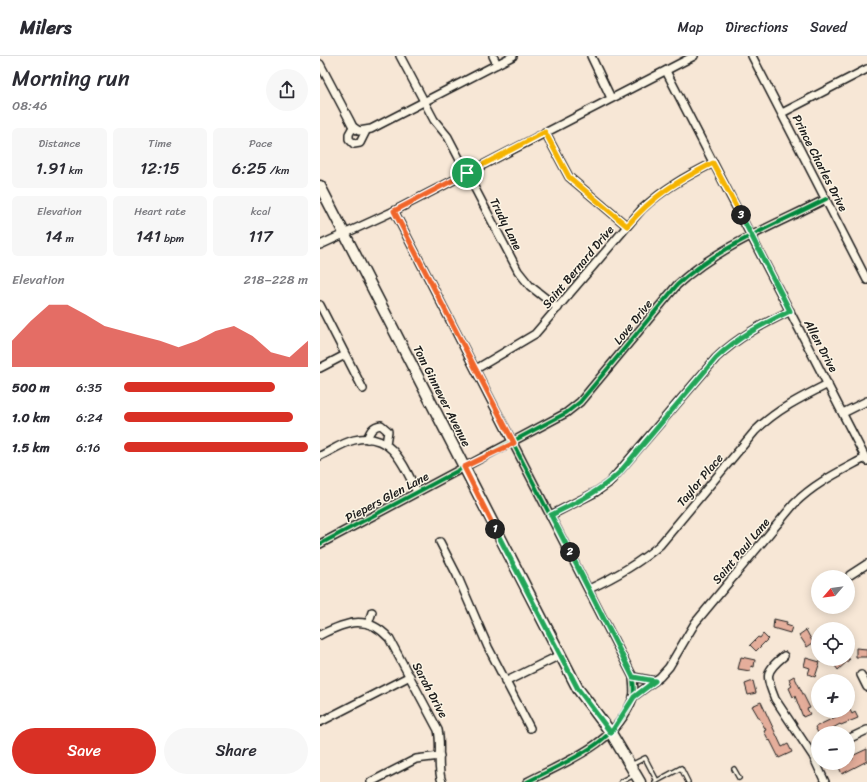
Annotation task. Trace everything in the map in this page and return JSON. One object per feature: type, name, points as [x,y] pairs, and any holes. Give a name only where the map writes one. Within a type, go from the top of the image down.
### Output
[{"type":"main road","name":"Tom Ginnever Avenue","points":[[320,186],[578,689],[611,733],[635,774]]},
{"type":"street","name":"Trudy Lane","points":[[400,56],[434,120],[448,137],[518,271],[530,286],[558,308]]},
{"type":"street","points":[[493,56],[497,64]]},
{"type":"street","points":[[320,64],[359,130],[424,102],[513,56]]},
{"type":"street","points":[[591,56],[611,98]]},
{"type":"street","points":[[320,246],[394,211],[694,56]]},
{"type":"street","name":"Prince Charles Drive","points":[[752,56],[867,280]]},
{"type":"street","points":[[782,113],[867,69]]},
{"type":"street","name":"Allen Drive","points":[[666,71],[866,460]]},
{"type":"street","points":[[545,132],[569,177],[627,226]]},
{"type":"street","name":"Saint Bernard Drive","points":[[476,369],[535,334],[627,226],[657,195],[675,182],[713,163]]},
{"type":"street","name":"Love Drive","points":[[464,467],[514,443],[566,414],[580,402],[677,285],[693,270],[713,257],[752,236],[826,199]]},
{"type":"street","points":[[394,211],[633,677],[634,697],[611,733],[597,745],[527,782]]},
{"type":"street","points":[[320,305],[363,389]]},
{"type":"street","points":[[551,515],[596,492],[609,483],[716,358],[732,343],[754,328],[790,311]]},
{"type":"street","points":[[320,368],[345,355]]},
{"type":"street","name":"Taylor Place","points":[[589,589],[621,574],[646,557],[660,545],[763,423],[784,408],[828,384]]},
{"type":"street","points":[[843,413],[867,400]]},
{"type":"street","points":[[367,439],[372,428],[376,425],[381,425],[388,431],[386,444]]},
{"type":"street","points":[[320,456],[354,440],[367,439],[386,444],[395,451],[401,460],[417,492]]},
{"type":"street","name":"Saint Paul Lane","points":[[634,697],[655,681],[669,667],[696,623],[794,504],[809,489],[821,481],[866,460]]},
{"type":"street","name":"Piepers Glen Lane","points":[[320,544],[464,467]]},
{"type":"street","points":[[440,542],[458,575],[506,682],[530,728]]},
{"type":"street","points":[[855,572],[867,564]]},
{"type":"street","points":[[320,635],[348,623],[368,624],[372,612]]},
{"type":"street","name":"Sarah Drive","points":[[368,624],[378,628],[390,638],[438,730],[440,738],[439,772],[442,782]]},
{"type":"street","points":[[506,682],[560,655]]},
{"type":"street","points":[[784,656],[771,666],[768,679],[775,699],[811,749]]},
{"type":"street","points":[[861,674],[867,687]]},
{"type":"street","points":[[320,722],[410,676]]},
{"type":"street","points":[[633,677],[655,681]]},
{"type":"street","points":[[855,736],[867,730]]},
{"type":"street","points":[[371,782],[416,759],[440,756]]},
{"type":"street","points":[[821,770],[825,782]]},
{"type":"lane","points":[[621,782],[635,774],[646,758],[656,781],[681,768],[688,782]]},
{"type":"lane","points":[[734,769],[739,778]]},
{"type":"building","points":[[774,619],[787,622],[786,625],[792,627],[790,633],[773,628]]},
{"type":"building","points":[[806,630],[811,639],[811,644],[807,647],[799,635]]},
{"type":"building","points":[[763,634],[768,639],[756,651],[750,645]]},
{"type":"building","points":[[856,648],[867,649],[867,657],[856,657]]},
{"type":"building","points":[[741,657],[755,660],[754,667],[751,666],[750,671],[738,669]]},
{"type":"building","points":[[806,658],[811,659],[811,666],[819,666],[816,674],[811,674],[811,675],[808,674],[810,668],[804,666]]},
{"type":"building","points":[[835,666],[842,666],[838,670]]},
{"type":"building","points":[[794,676],[810,708],[807,709],[810,714],[803,717],[795,696],[793,697],[789,688],[792,686],[789,679]]},
{"type":"building","points":[[753,681],[756,693],[748,695],[745,684]]},
{"type":"building","points":[[761,702],[782,747],[788,744],[792,752],[779,758],[764,731],[766,730],[752,706]]},
{"type":"building","points":[[855,712],[858,718],[836,726],[817,726],[834,718],[855,718]]},
{"type":"building","points":[[867,749],[867,761],[855,767],[855,755]]},
{"type":"building","points":[[840,770],[850,770],[842,774]]},
{"type":"cycle path","points":[[320,544],[566,413],[580,402],[677,285],[693,271],[748,237],[826,199]]},
{"type":"cycle path","points":[[394,211],[633,677],[634,696],[625,714],[615,728],[589,749],[527,782]]},
{"type":"route","points":[[545,132],[561,166],[569,177],[627,226],[657,195],[675,182],[713,163],[790,311],[754,328],[732,343],[716,358],[609,483],[596,492],[551,515],[633,677],[655,681],[634,697],[619,723],[611,733],[586,702],[578,689],[464,467],[514,443],[394,211],[467,173],[545,132]]}]
